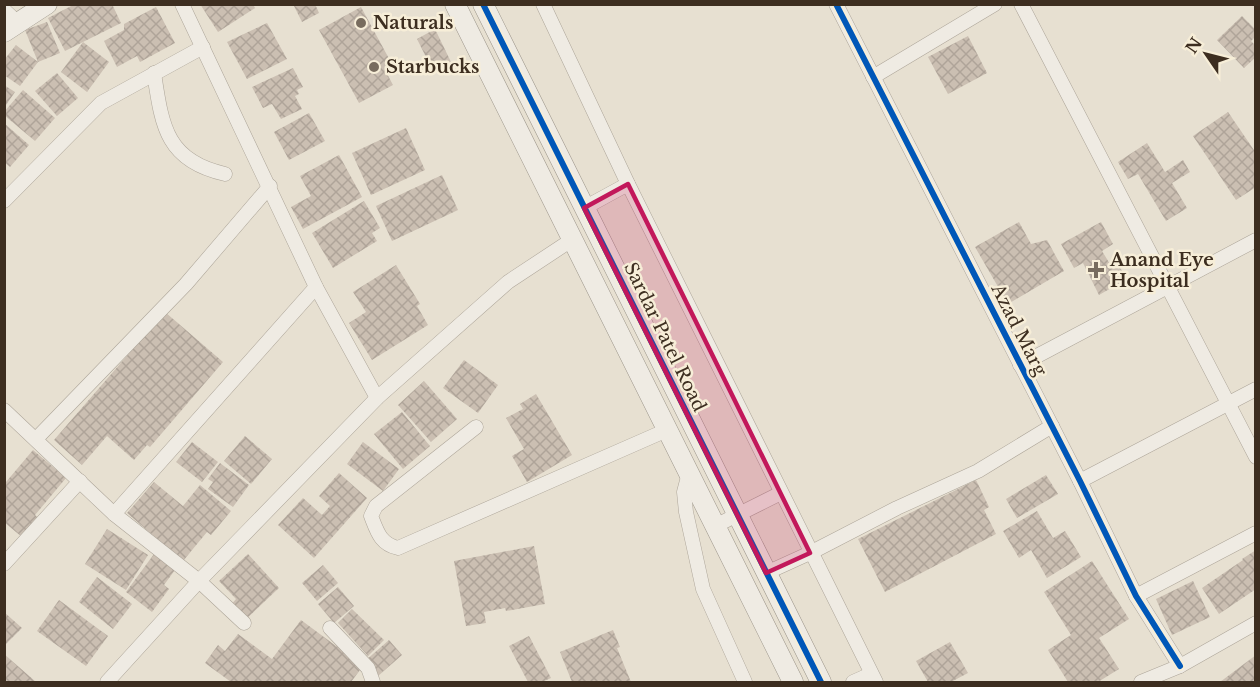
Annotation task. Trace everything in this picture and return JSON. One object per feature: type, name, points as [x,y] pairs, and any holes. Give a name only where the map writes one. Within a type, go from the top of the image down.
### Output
[{"type":"street","points":[[9,22],[47,4]]},
{"type":"street","points":[[182,4],[316,287],[377,398]]},
{"type":"street","points":[[455,4],[793,682]]},
{"type":"street","name":"Sardar Patel Road","points":[[483,4],[821,682]]},
{"type":"street","points":[[543,4],[628,184],[874,678],[853,682]]},
{"type":"street","name":"Azad Marg","points":[[836,4],[1080,481],[1136,596],[1180,666]]},
{"type":"street","points":[[873,77],[995,4]]},
{"type":"street","points":[[1021,4],[1256,457]]},
{"type":"street","points":[[4,201],[101,103],[202,47]]},
{"type":"street","points":[[154,74],[160,114],[171,142],[189,160],[208,170],[225,174]]},
{"type":"street","points":[[584,208],[628,184]]},
{"type":"street","points":[[36,440],[186,284],[270,186]]},
{"type":"street","points":[[107,682],[199,581],[377,398],[508,282],[573,239]]},
{"type":"street","points":[[1020,365],[1256,240]]},
{"type":"street","points":[[114,514],[316,287]]},
{"type":"street","points":[[1080,481],[1256,389]]},
{"type":"street","points":[[4,410],[114,514],[199,581],[244,623]]},
{"type":"street","points":[[766,573],[978,471],[1052,426]]},
{"type":"street","points":[[476,427],[376,506],[371,516],[380,538],[390,546],[398,548],[667,429]]},
{"type":"street","points":[[719,479],[693,482],[684,492],[686,512],[703,589],[745,682]]},
{"type":"street","points":[[4,564],[80,482]]},
{"type":"street","points":[[715,526],[781,493]]},
{"type":"street","points":[[1136,596],[1256,533]]},
{"type":"street","points":[[1141,682],[1180,666],[1256,623]]},
{"type":"street","points":[[330,628],[368,668],[373,682]]},
{"type":"street","points":[[1165,682],[1180,666]]},
{"type":"highlighted area","points":[[628,184],[810,553],[766,573],[584,208]]},
{"type":"building","points":[[75,4],[112,4],[121,23],[65,51],[48,18]]},
{"type":"building","points":[[200,4],[253,4],[255,8],[218,32]]},
{"type":"building","points":[[293,4],[315,4],[319,13],[302,22]]},
{"type":"building","points":[[156,7],[175,43],[140,62],[137,56],[117,67],[104,41],[124,30],[124,24]]},
{"type":"building","points":[[361,7],[393,66],[385,70],[393,85],[359,103],[319,30]]},
{"type":"building","points":[[1242,16],[1256,30],[1256,36],[1251,41],[1256,46],[1256,57],[1244,68],[1217,40]]},
{"type":"building","points":[[47,22],[60,53],[38,62],[25,30]]},
{"type":"building","points":[[267,23],[287,59],[247,79],[227,42]]},
{"type":"building","points":[[435,29],[451,62],[433,71],[417,39]]},
{"type":"building","points":[[968,36],[987,73],[948,94],[928,57]]},
{"type":"building","points":[[83,42],[109,62],[87,92],[61,72]]},
{"type":"building","points":[[16,45],[38,62],[20,86],[4,75],[4,60]]},
{"type":"building","points":[[293,68],[303,87],[297,90],[299,94],[295,96],[302,109],[281,119],[272,104],[263,108],[252,87]]},
{"type":"building","points":[[57,73],[78,98],[57,116],[35,91]]},
{"type":"building","points":[[4,85],[15,92],[4,108]]},
{"type":"building","points":[[23,90],[55,118],[35,141],[4,115],[4,112]]},
{"type":"building","points":[[1228,112],[1256,153],[1256,187],[1236,200],[1193,136]]},
{"type":"building","points":[[309,113],[325,141],[289,160],[274,132]]},
{"type":"building","points":[[4,123],[29,145],[10,167],[4,162]]},
{"type":"building","points":[[406,128],[425,170],[371,195],[352,153]]},
{"type":"building","points":[[1147,143],[1165,172],[1183,160],[1190,172],[1172,183],[1187,208],[1166,221],[1138,174],[1128,179],[1118,162]]},
{"type":"building","points":[[339,155],[362,197],[303,229],[291,207],[311,196],[300,176]]},
{"type":"building","points":[[442,175],[458,210],[392,241],[376,206]]},
{"type":"building","points":[[364,201],[380,228],[372,233],[377,241],[333,268],[312,233]]},
{"type":"building","points":[[1019,222],[1031,244],[1047,240],[1064,271],[1008,304],[975,247]]},
{"type":"building","points":[[1101,222],[1113,244],[1102,251],[1113,269],[1119,266],[1127,279],[1099,295],[1083,263],[1074,268],[1061,244]]},
{"type":"building","points":[[396,265],[420,304],[417,306],[428,325],[372,360],[349,323],[366,312],[353,292]]},
{"type":"building","points":[[165,312],[223,362],[150,447],[147,445],[134,460],[107,436],[82,465],[54,440]]},
{"type":"building","points":[[464,360],[498,385],[478,413],[443,388]]},
{"type":"building","points":[[424,381],[457,419],[431,442],[398,405]]},
{"type":"building","points":[[536,394],[572,455],[527,482],[512,456],[524,449],[506,418],[523,409],[520,404]]},
{"type":"building","points":[[402,412],[430,446],[403,469],[374,434]]},
{"type":"building","points":[[245,436],[272,459],[251,484],[224,461]]},
{"type":"building","points":[[192,442],[218,462],[202,482],[176,462]]},
{"type":"building","points":[[363,442],[399,469],[383,491],[347,464]]},
{"type":"building","points":[[33,450],[66,478],[35,515],[42,522],[22,537],[4,522],[4,481],[6,482]]},
{"type":"building","points":[[220,463],[249,485],[233,507],[208,489],[213,482],[208,479]]},
{"type":"building","points":[[339,473],[367,498],[314,558],[278,525],[303,498],[322,515],[330,506],[319,496]]},
{"type":"building","points":[[1046,475],[1058,494],[1017,518],[1006,499]]},
{"type":"building","points":[[976,480],[989,507],[984,510],[996,534],[885,592],[858,539]]},
{"type":"building","points":[[154,482],[183,506],[200,485],[231,511],[211,535],[207,532],[183,561],[127,513]]},
{"type":"building","points":[[1037,511],[1053,538],[1065,531],[1081,557],[1047,578],[1031,550],[1019,558],[1003,531]]},
{"type":"building","points":[[107,529],[148,555],[126,590],[85,564]]},
{"type":"building","points":[[534,546],[545,604],[506,611],[505,608],[484,612],[486,623],[466,626],[454,561]]},
{"type":"building","points":[[1256,550],[1256,589],[1219,614],[1202,588]]},
{"type":"building","points":[[154,554],[175,570],[164,585],[169,589],[152,612],[126,592]]},
{"type":"building","points":[[248,554],[279,588],[244,621],[230,606],[236,599],[219,581]]},
{"type":"building","points":[[1092,561],[1129,619],[1099,638],[1119,669],[1098,682],[1068,682],[1048,650],[1071,635],[1044,592]]},
{"type":"building","points":[[323,565],[338,583],[317,601],[302,583]]},
{"type":"building","points":[[97,577],[132,604],[113,629],[79,602]]},
{"type":"building","points":[[1193,581],[1210,617],[1172,635],[1156,599]]},
{"type":"building","points":[[338,587],[354,606],[334,623],[318,604]]},
{"type":"building","points":[[59,600],[108,636],[86,666],[37,631]]},
{"type":"building","points":[[352,609],[384,640],[368,656],[338,623]]},
{"type":"building","points":[[4,612],[22,628],[4,646]]},
{"type":"building","points":[[301,620],[363,666],[351,682],[231,682],[205,663],[218,645],[225,651],[238,634],[272,659]]},
{"type":"building","points":[[613,630],[620,647],[617,648],[631,682],[572,682],[560,652]]},
{"type":"building","points":[[529,636],[551,678],[542,682],[528,682],[509,646]]},
{"type":"building","points":[[389,640],[402,655],[378,676],[365,661]]},
{"type":"building","points":[[950,642],[968,673],[951,682],[928,682],[916,661]]},
{"type":"building","points":[[4,654],[36,682],[4,682]]},
{"type":"building","points":[[1256,655],[1256,682],[1220,682]]},
{"type":"cycle path","points":[[483,4],[821,682]]},
{"type":"cycle path","points":[[836,4],[1080,481],[1136,596],[1180,666]]},
{"type":"place","name":"Naturals","points":[[361,23]]},
{"type":"place","name":"Starbucks","points":[[374,67]]},
{"type":"place","name":"Anand Eye Hospital","points":[[1096,270]]}]
